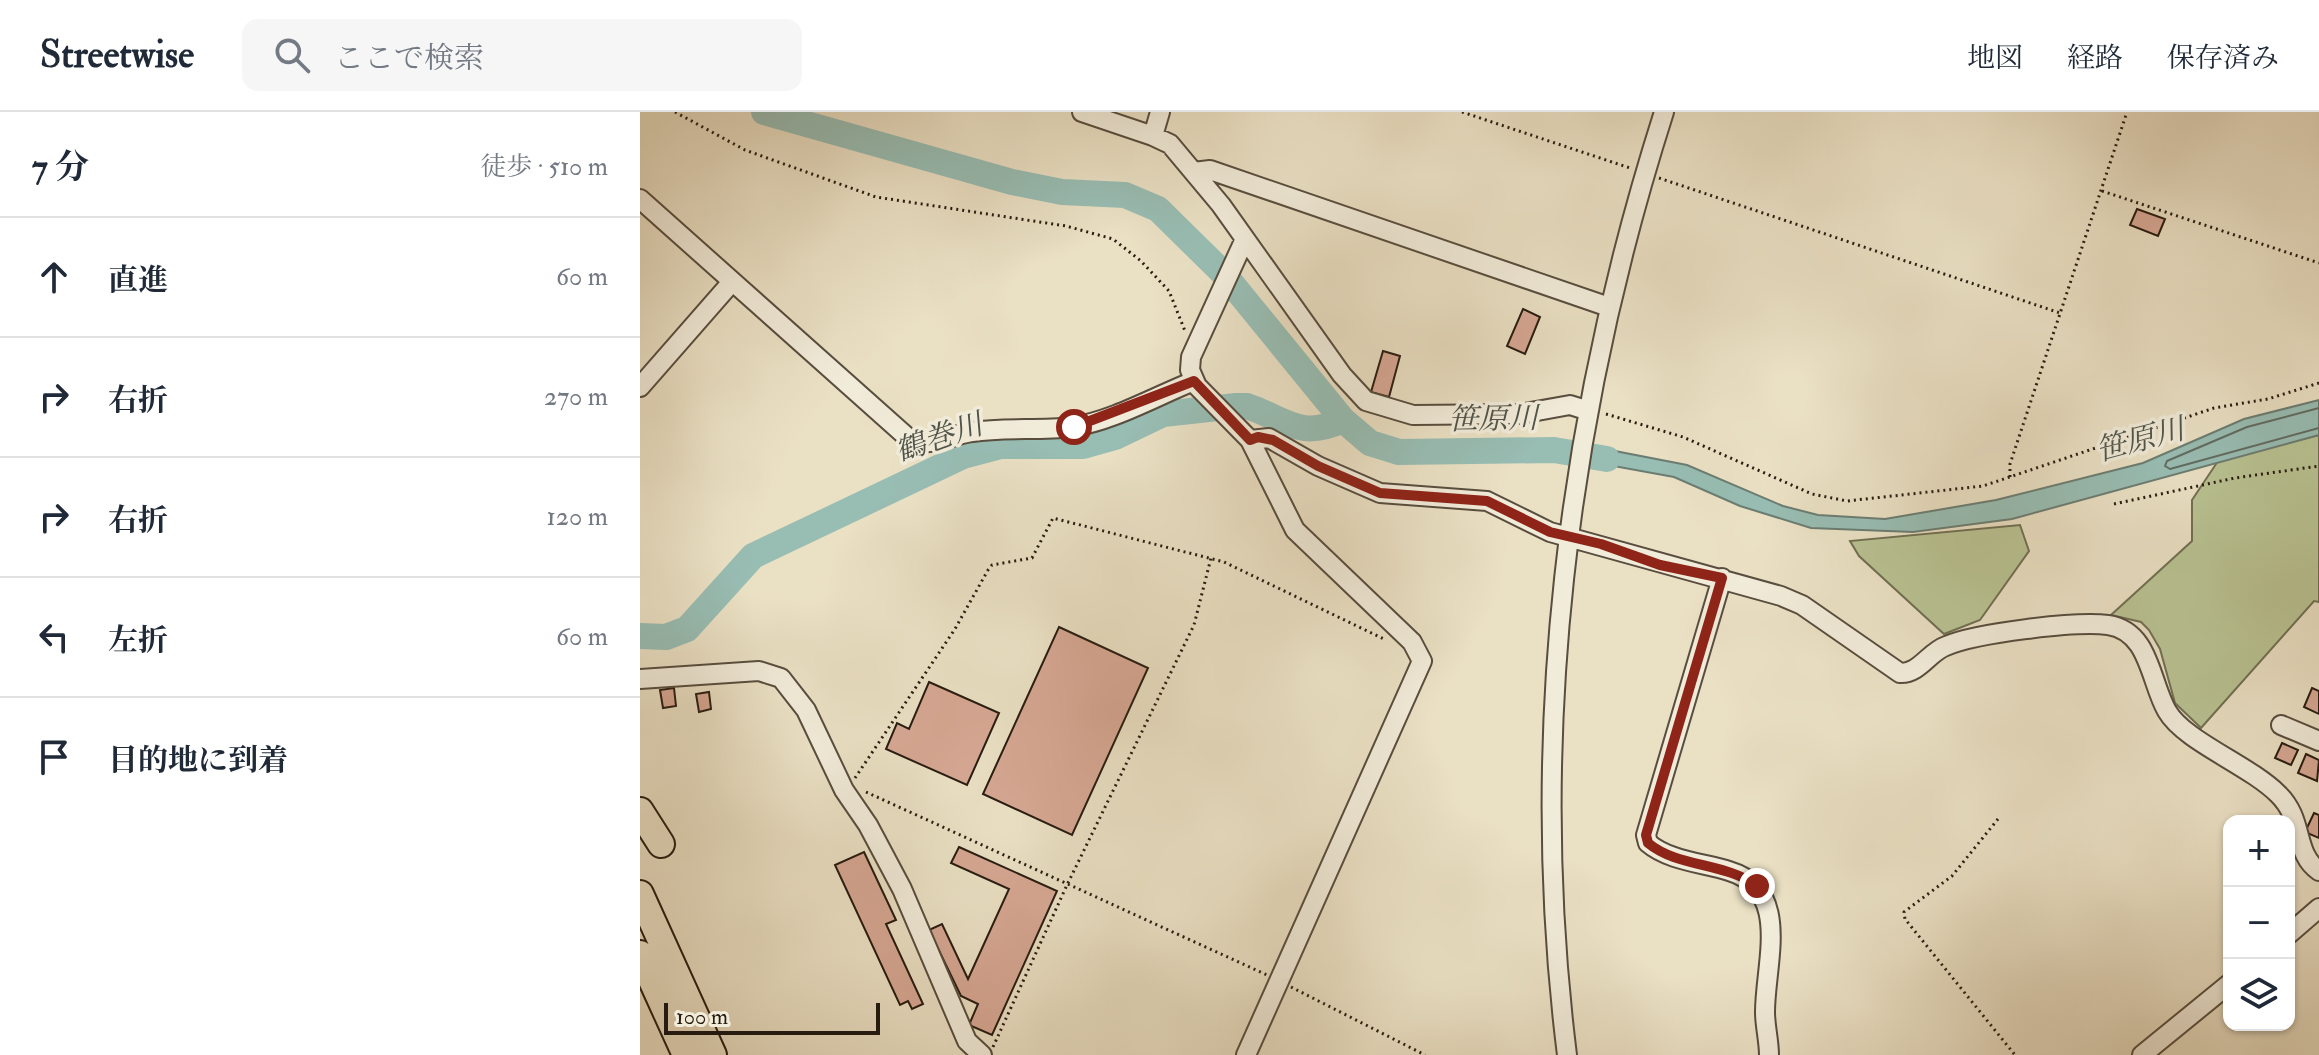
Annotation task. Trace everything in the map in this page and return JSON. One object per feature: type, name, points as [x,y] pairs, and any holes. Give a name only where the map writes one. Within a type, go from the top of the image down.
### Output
[{"type":"highway","points":[[640,811],[661,844]]},
{"type":"highway","points":[[640,894],[713,1055]]},
{"type":"highway","points":[[640,954],[686,1055]]},
{"type":"street","points":[[1082,112],[1170,144],[1366,401],[1413,415],[1520,414],[1570,405],[1586,410]]},
{"type":"street","points":[[1153,136],[1160,112]]},
{"type":"street","points":[[1567,1055],[1551,881],[1551,762],[1567,537],[1586,410],[1609,307],[1644,173],[1664,112]]},
{"type":"street","points":[[1194,172],[1200,169],[1216,172],[1609,307]]},
{"type":"street","points":[[640,199],[907,437],[920,443],[939,443],[962,433],[984,430],[1074,427],[1196,383]]},
{"type":"street","points":[[1244,241],[1187,348],[1196,383],[1246,436],[1295,530],[1412,642],[1421,656],[1421,669],[1246,1055]]},
{"type":"street","points":[[640,387],[731,283]]},
{"type":"street","points":[[1246,436],[1273,440],[1318,466],[1380,493],[1487,501],[1567,537],[1601,544],[1660,565],[1722,578],[1802,605],[1900,673],[1913,671],[1945,646],[1981,636],[2106,625],[2128,633],[2144,653],[2169,714],[2181,727],[2240,763],[2278,794],[2296,817],[2306,860],[2319,871]]},
{"type":"street","points":[[1722,578],[1646,835],[1648,843],[1660,852],[1739,874],[1757,886],[1764,896],[1771,917],[1765,1011],[1769,1055]]},
{"type":"street","points":[[640,679],[759,671],[781,678],[806,710],[868,825],[902,889],[967,1041],[982,1055]]},
{"type":"street","points":[[2281,725],[2319,741]]},
{"type":"street","points":[[2295,929],[2319,908]]},
{"type":"street","points":[[2142,1055],[2223,989]]},
{"type":"path","points":[[675,112],[745,150],[876,197],[1066,226],[1113,239],[1141,261],[1169,291],[1184,323],[1187,348]]},
{"type":"path","points":[[1462,112],[2060,313]]},
{"type":"path","points":[[2010,477],[2010,464],[2127,112]]},
{"type":"path","points":[[2101,190],[2319,263]]},
{"type":"path","points":[[1586,410],[1636,420],[1683,437],[1772,479],[1830,500],[1934,493],[1983,486],[2214,408],[2268,399],[2319,383]]},
{"type":"path","points":[[2114,504],[2235,478],[2319,466]]},
{"type":"path","points":[[1412,642],[1392,644],[1211,558],[1053,518],[1032,558],[990,567],[955,629],[856,778],[846,787],[1279,981],[1425,1055]]},
{"type":"path","points":[[982,1055],[993,1047],[1067,885],[1194,625],[1211,558]]},
{"type":"path","points":[[1998,819],[1952,876],[1904,912],[1905,919],[2015,1055]]},
{"type":"green space","points":[[2319,435],[2319,602],[2314,601],[2201,728],[2175,703],[2160,649],[2149,630],[2141,622],[2111,615],[2192,541],[2192,500],[2218,461]]},
{"type":"green space","points":[[2020,525],[2029,551],[1980,620],[1944,634],[1859,556],[1850,541]]},
{"type":"water","points":[[2319,400],[2319,435],[2012,519],[1913,532],[1811,528],[1740,506],[1674,477],[1586,461],[1589,446],[1687,465],[1783,506],[1818,515],[1885,519],[1996,500],[2143,463],[2244,419]]},
{"type":"building","points":[[2137,209],[2165,219],[2158,236],[2130,225]]},
{"type":"building","points":[[1523,309],[1540,317],[1525,354],[1507,346]]},
{"type":"building","points":[[1383,351],[1400,356],[1389,397],[1371,392]]},
{"type":"building","points":[[1059,627],[1148,668],[1072,835],[983,794]]},
{"type":"building","points":[[929,682],[999,713],[967,785],[886,749],[897,723],[909,729]]},
{"type":"building","points":[[674,688],[676,706],[663,708],[660,690]]},
{"type":"building","points":[[2312,688],[2319,691],[2319,714],[2304,707]]},
{"type":"building","points":[[709,692],[711,709],[699,712],[696,694]]},
{"type":"building","points":[[2282,743],[2298,750],[2291,765],[2275,758]]},
{"type":"building","points":[[2306,754],[2319,760],[2317,781],[2298,773]]},
{"type":"building","points":[[2314,813],[2319,815],[2319,838],[2305,832]]},
{"type":"building","points":[[959,847],[1057,891],[992,1035],[969,1025],[978,1004],[961,996],[929,930],[942,924],[968,979],[1009,889],[951,863]]},
{"type":"building","points":[[864,852],[896,920],[886,924],[923,1004],[912,1009],[908,1001],[900,1005],[835,865]]},
{"type":"waterway","name":"笹原川","points":[[764,112],[1012,182],[1062,192],[1125,195],[1158,209],[1223,273],[1343,420],[1370,443],[1399,452],[1554,450],[1607,459]]},
{"type":"waterway","name":"鶴巻川","points":[[640,636],[666,637],[687,629],[753,556],[963,456],[1001,446],[1083,446],[1115,437],[1163,414],[1236,406],[1247,406],[1304,428],[1328,426],[1343,420]]},
{"type":"route","points":[[1074,427],[1194,381],[1250,440],[1269,438],[1356,485],[1390,496],[1487,501],[1550,532],[1601,544],[1660,565],[1722,578],[1646,835],[1648,843],[1660,852],[1732,872],[1757,886]]}]
